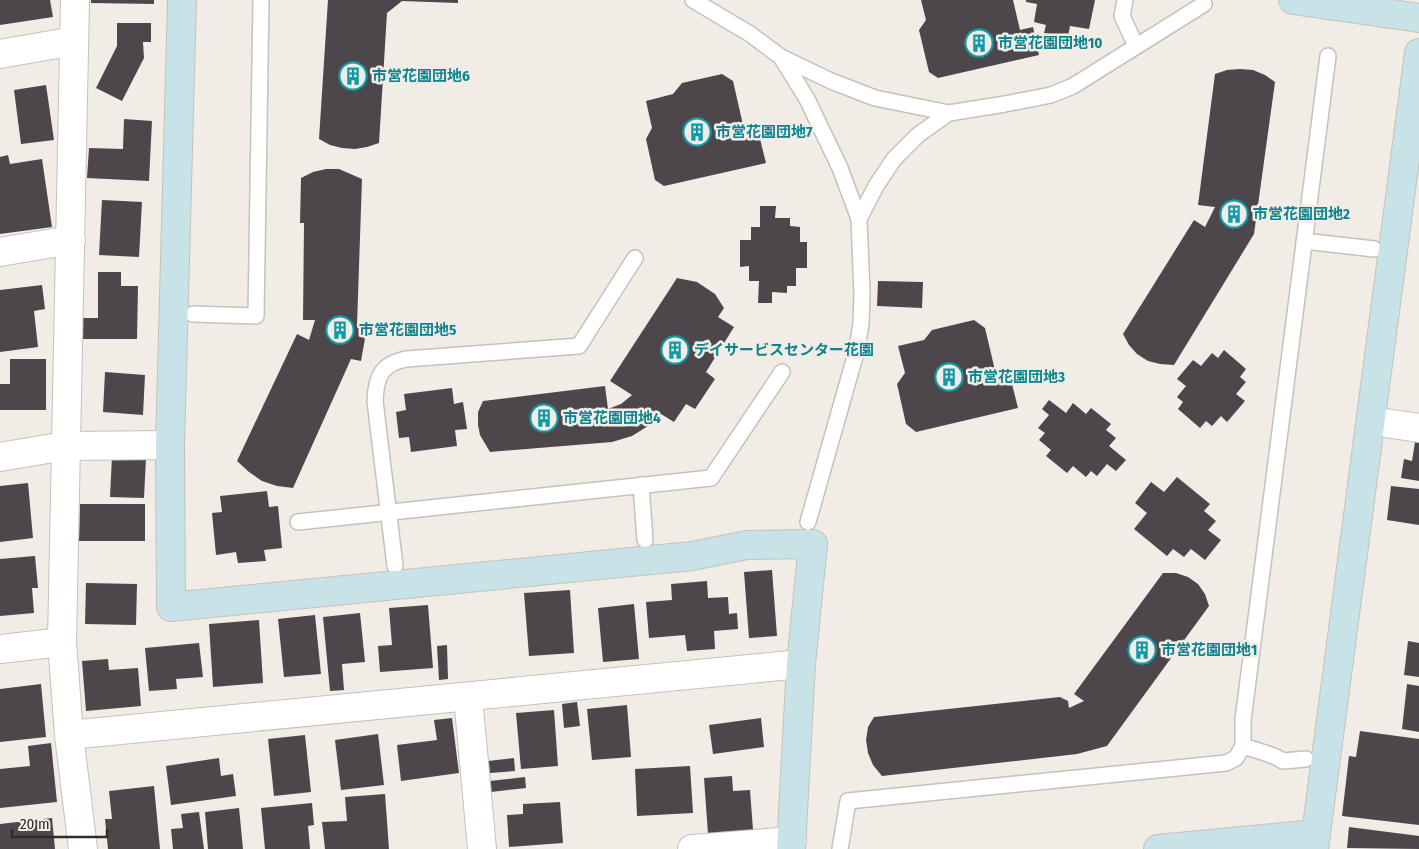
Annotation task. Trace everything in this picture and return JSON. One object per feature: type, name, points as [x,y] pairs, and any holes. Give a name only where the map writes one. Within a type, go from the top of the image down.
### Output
[{"type":"street","points":[[75,0],[71,240],[64,446],[62,642],[69,735],[83,849]]},
{"type":"street","points":[[182,0],[170,445],[171,607],[692,556],[747,545],[813,544],[801,664],[791,845],[692,849]]},
{"type":"street","points":[[1293,0],[1419,18]]},
{"type":"street","points":[[0,54],[74,41]]},
{"type":"street","points":[[1158,849],[1315,842],[1419,53]]},
{"type":"street","points":[[0,252],[71,240]]},
{"type":"street","points":[[1371,421],[1419,428]]},
{"type":"street","points":[[0,457],[64,446],[170,445]]},
{"type":"street","points":[[0,649],[62,642]]},
{"type":"street","points":[[69,735],[801,664]]},
{"type":"street","points":[[468,697],[482,849]]},
{"type":"lane","points":[[193,314],[256,316],[261,0]]},
{"type":"lane","points":[[693,0],[750,34],[781,58],[831,81],[875,98],[949,113],[1051,95],[1073,86],[1204,4]]},
{"type":"lane","points":[[1125,0],[1122,16],[1136,46]]},
{"type":"lane","points":[[840,849],[848,801],[1226,763],[1236,758],[1243,746],[1243,720],[1328,56]]},
{"type":"lane","points":[[781,58],[812,108],[840,168],[859,219],[862,293],[861,324],[856,353],[808,522]]},
{"type":"lane","points":[[859,219],[876,186],[894,159],[918,135],[949,113]]},
{"type":"lane","points":[[1304,241],[1374,250]]},
{"type":"lane","points":[[396,566],[375,401],[380,374],[392,362],[406,359],[579,346],[635,258]]},
{"type":"lane","points":[[298,522],[711,478],[782,372]]},
{"type":"lane","points":[[641,485],[646,540]]},
{"type":"lane","points":[[1243,746],[1274,755],[1283,762],[1306,759]]},
{"type":"building","points":[[0,0],[50,0],[53,17],[0,25]]},
{"type":"building","points":[[91,0],[154,0],[154,4],[91,3]]},
{"type":"building","name":"市営花園団地6","points":[[328,0],[458,0],[458,3],[402,1],[387,13],[379,143],[367,147],[355,149],[342,148],[330,145],[319,139]]},
{"type":"building","name":"市営花園団地10","points":[[921,0],[1013,0],[1020,30],[1033,27],[1039,55],[938,78],[929,72],[919,30],[926,20]]},
{"type":"building","points":[[1026,0],[1095,0],[1089,29],[1070,26],[1066,47],[1053,45],[1055,35],[1044,33],[1046,25],[1034,22],[1037,4],[1026,2]]},
{"type":"building","points":[[117,23],[151,23],[151,42],[143,42],[144,58],[122,101],[96,88],[117,46]]},
{"type":"building","name":"市営花園団地2","points":[[1227,70],[1253,70],[1275,82],[1254,234],[1174,365],[1148,361],[1137,354],[1123,334],[1194,220],[1205,227],[1215,207],[1198,205],[1215,74]]},
{"type":"building","name":"市営花園団地7","points":[[722,74],[733,81],[746,138],[759,135],[766,163],[664,186],[655,180],[646,139],[652,128],[646,101],[673,94],[682,83]]},
{"type":"building","points":[[46,85],[54,140],[21,144],[14,90]]},
{"type":"building","points":[[124,119],[152,121],[149,181],[87,178],[89,148],[123,149]]},
{"type":"building","points":[[8,155],[10,164],[42,159],[52,227],[0,234],[0,157]]},
{"type":"building","name":"市営花園団地5","points":[[339,169],[362,179],[357,325],[367,327],[361,361],[351,359],[293,488],[277,486],[262,481],[237,461],[297,334],[309,340],[315,320],[303,320],[304,223],[300,223],[301,178],[313,172]]},
{"type":"building","points":[[102,200],[142,202],[139,257],[99,255]]},
{"type":"building","points":[[760,206],[776,206],[775,218],[790,218],[790,226],[800,227],[800,242],[807,242],[807,268],[796,268],[796,286],[787,286],[787,293],[772,292],[772,303],[758,303],[759,281],[749,281],[749,266],[740,267],[740,240],[751,240],[751,227],[760,227]]},
{"type":"building","points":[[98,272],[121,272],[121,286],[138,286],[137,339],[83,339],[83,318],[98,318]]},
{"type":"building","name":"デイサービスセンター花園","points":[[677,278],[697,282],[715,294],[724,308],[718,317],[734,327],[706,372],[715,379],[695,409],[686,404],[674,422],[661,414],[648,426],[632,436],[612,442],[490,452],[480,435],[478,425],[478,412],[483,401],[605,386],[608,409],[621,404],[632,395],[610,381]]},
{"type":"building","points":[[878,281],[923,282],[922,308],[877,306]]},
{"type":"building","points":[[42,285],[45,309],[34,311],[38,347],[0,352],[0,290]]},
{"type":"building","name":"市営花園団地3","points":[[974,320],[985,328],[998,383],[1011,380],[1018,408],[916,432],[906,424],[897,384],[905,373],[898,346],[924,340],[932,330]]},
{"type":"building","points":[[1224,350],[1246,369],[1240,377],[1246,382],[1236,394],[1245,401],[1227,422],[1221,416],[1212,426],[1206,421],[1200,428],[1178,409],[1183,402],[1177,397],[1186,386],[1177,379],[1193,360],[1201,366],[1212,353],[1218,358]]},
{"type":"building","points":[[10,359],[46,359],[46,410],[0,410],[0,384],[10,384]]},
{"type":"building","points":[[105,372],[145,375],[143,415],[103,412]]},
{"type":"building","points":[[452,388],[454,404],[463,402],[467,429],[455,430],[457,446],[411,452],[409,437],[399,438],[396,412],[406,410],[404,394]]},
{"type":"building","points":[[1049,400],[1066,413],[1073,403],[1086,414],[1091,408],[1111,424],[1106,430],[1116,438],[1109,446],[1126,460],[1116,471],[1107,464],[1097,476],[1091,471],[1086,477],[1073,466],[1067,473],[1046,456],[1051,450],[1039,440],[1045,433],[1038,428],[1049,415],[1042,409]]},
{"type":"building","points":[[1415,442],[1419,443],[1419,481],[1401,478],[1404,459],[1412,461]]},
{"type":"building","points":[[112,456],[146,458],[144,498],[110,497]]},
{"type":"building","points":[[1177,477],[1210,504],[1204,511],[1216,521],[1208,530],[1221,540],[1205,560],[1191,549],[1184,557],[1173,549],[1167,556],[1134,529],[1147,513],[1135,503],[1151,482],[1164,492]]},
{"type":"building","points":[[28,483],[33,538],[0,542],[0,486]]},
{"type":"building","points":[[1391,486],[1419,489],[1419,525],[1387,520]]},
{"type":"building","points":[[267,491],[269,507],[278,506],[282,548],[264,550],[266,561],[238,563],[236,552],[216,555],[212,513],[222,512],[220,496]]},
{"type":"building","points":[[80,504],[145,504],[145,541],[79,541]]},
{"type":"building","points":[[35,556],[38,588],[32,588],[34,613],[0,616],[0,559]]},
{"type":"building","points":[[772,570],[777,636],[749,638],[744,572]]},
{"type":"building","name":"市営花園団地1","points":[[1163,573],[1176,573],[1188,577],[1198,584],[1205,594],[1209,606],[1107,746],[1077,754],[882,776],[873,765],[868,753],[866,740],[868,727],[874,717],[1060,697],[1068,701],[1069,708],[1084,701],[1074,694]]},
{"type":"building","points":[[707,581],[708,598],[728,597],[729,614],[737,613],[738,629],[714,631],[715,649],[687,651],[685,635],[649,638],[646,602],[672,600],[671,584]]},
{"type":"building","points":[[86,583],[137,584],[136,625],[85,624]]},
{"type":"building","points":[[570,590],[574,653],[529,656],[524,593]]},
{"type":"building","points":[[634,604],[639,659],[603,662],[598,608]]},
{"type":"building","points":[[428,605],[433,668],[380,672],[378,646],[392,645],[389,608]]},
{"type":"building","points":[[360,613],[365,662],[342,664],[344,690],[330,691],[323,617]]},
{"type":"building","points":[[315,615],[321,674],[284,677],[278,619]]},
{"type":"building","points":[[259,620],[263,683],[213,687],[209,624]]},
{"type":"building","points":[[1408,641],[1419,643],[1419,677],[1404,675]]},
{"type":"building","points":[[199,643],[203,677],[176,679],[177,689],[149,691],[145,648]]},
{"type":"building","points":[[447,645],[448,679],[439,680],[437,646]]},
{"type":"building","points":[[108,659],[109,670],[138,668],[141,706],[86,711],[82,661]]},
{"type":"building","points":[[41,684],[46,737],[0,742],[0,689]]},
{"type":"building","points":[[1407,684],[1419,686],[1419,732],[1402,729]]},
{"type":"building","points":[[577,702],[580,726],[564,728],[562,704]]},
{"type":"building","points":[[627,705],[631,757],[592,760],[587,709]]},
{"type":"building","points":[[554,710],[558,766],[521,769],[516,713]]},
{"type":"building","points":[[452,718],[459,773],[401,781],[397,745],[437,740],[434,720]]},
{"type":"building","points":[[761,718],[764,747],[713,754],[709,725]]},
{"type":"building","points":[[1360,731],[1419,739],[1419,825],[1342,816],[1349,756],[1356,757]]},
{"type":"building","points":[[378,734],[384,785],[341,790],[335,740]]},
{"type":"building","points":[[305,735],[311,792],[274,796],[268,739]]},
{"type":"building","points":[[51,743],[57,802],[0,808],[0,769],[30,766],[28,746]]},
{"type":"building","points":[[219,758],[221,776],[233,774],[236,796],[171,805],[166,766]]},
{"type":"building","points":[[514,758],[515,771],[490,773],[488,761]]},
{"type":"building","points":[[690,766],[693,813],[637,816],[635,769]]},
{"type":"building","points":[[732,776],[733,791],[750,790],[753,830],[708,834],[704,778]]},
{"type":"building","points":[[525,777],[526,788],[491,792],[490,781]]},
{"type":"building","points":[[154,786],[160,849],[108,849],[105,819],[112,819],[109,791]]},
{"type":"building","points":[[385,794],[389,849],[325,849],[322,822],[347,821],[345,797]]},
{"type":"building","points":[[560,802],[563,843],[509,847],[507,815],[523,814],[523,804]]},
{"type":"building","points":[[312,803],[314,825],[308,826],[310,849],[265,849],[261,808]]},
{"type":"building","points":[[239,808],[243,849],[208,849],[205,812]]},
{"type":"building","points":[[199,812],[204,849],[173,849],[171,829],[183,828],[181,814]]},
{"type":"building","points":[[52,818],[55,849],[0,849],[0,824]]},
{"type":"building","points":[[1349,827],[1419,836],[1419,849],[1347,848]]},
{"type":"place","name":"市営花園団地10","points":[[979,43]]},
{"type":"place","name":"市営花園団地6","points":[[353,76]]},
{"type":"place","name":"市営花園団地7","points":[[697,132]]},
{"type":"place","name":"市営花園団地2","points":[[1234,214]]},
{"type":"place","name":"市営花園団地5","points":[[340,330]]},
{"type":"place","name":"デイサービスセンター花園","points":[[675,350]]},
{"type":"place","name":"市営花園団地3","points":[[949,377]]},
{"type":"place","name":"市営花園団地4","points":[[544,418]]},
{"type":"place","name":"市営花園団地1","points":[[1142,650]]}]
